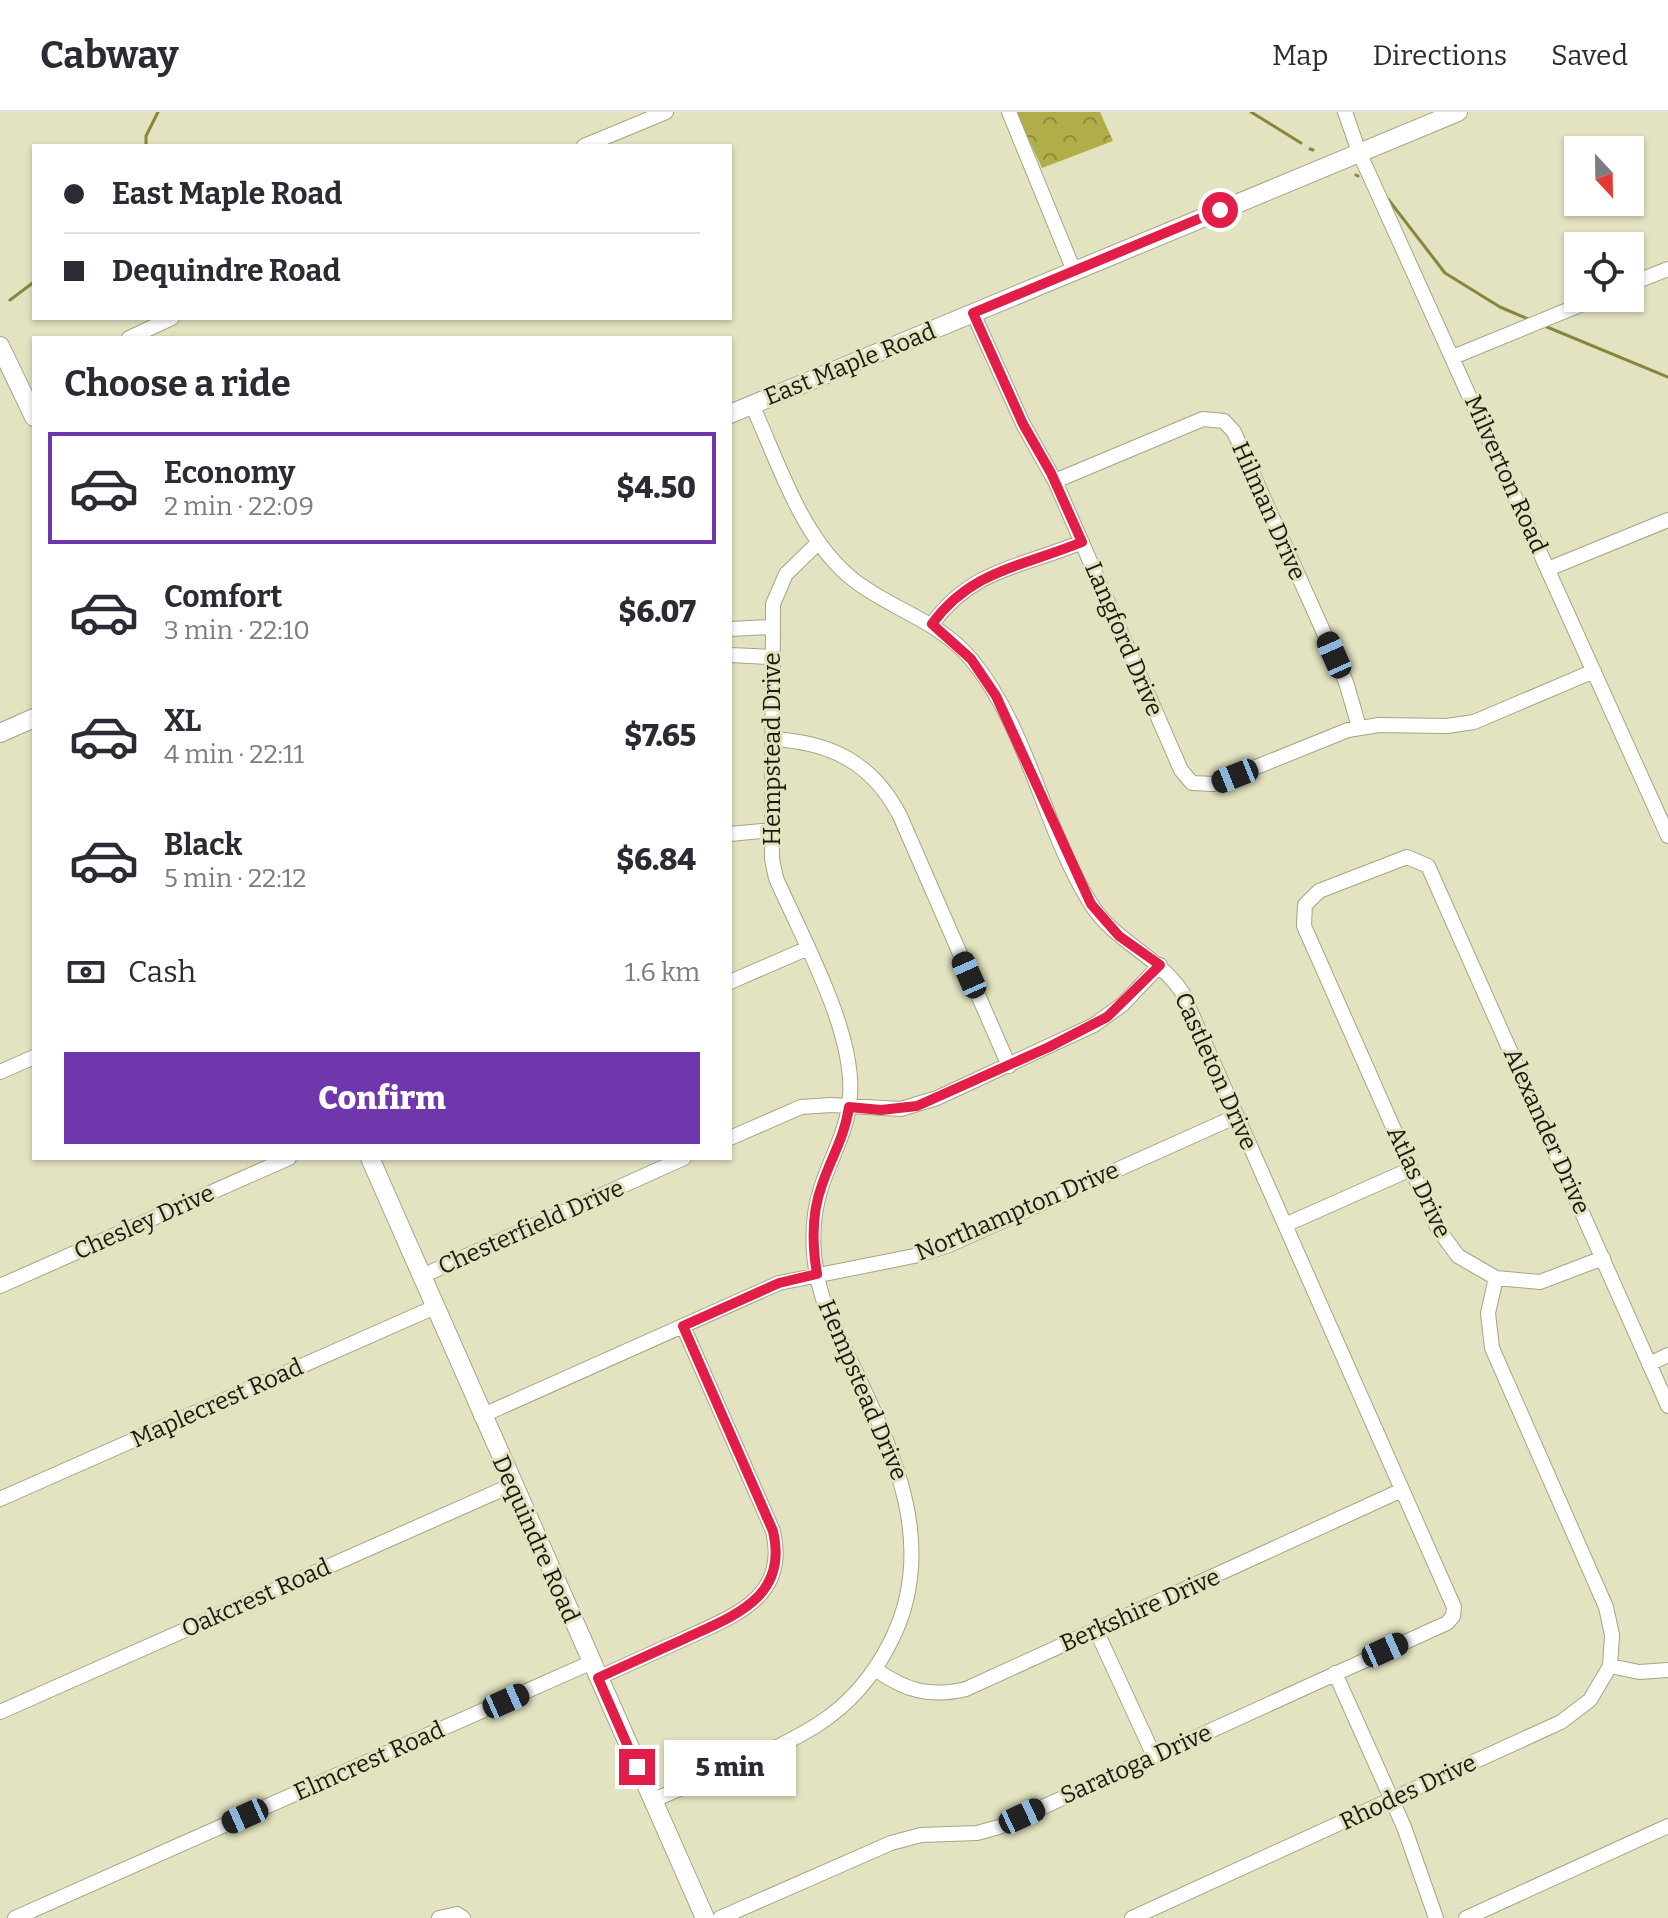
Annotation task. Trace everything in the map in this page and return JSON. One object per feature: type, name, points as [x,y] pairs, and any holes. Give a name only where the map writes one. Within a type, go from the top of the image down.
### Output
[{"type":"main road","name":"East Maple Road","points":[[732,413],[1458,112]]},
{"type":"main road","points":[[0,346],[27,385],[32,408]]},
{"type":"main road","points":[[0,733],[32,719]]},
{"type":"main road","name":"Dequindre Road","points":[[371,1160],[481,1416],[705,1918]]},
{"type":"street","points":[[589,144],[666,112]]},
{"type":"street","points":[[1009,112],[1074,271]]},
{"type":"street","name":"Milverton Road","points":[[1345,112],[1359,152],[1668,836]]},
{"type":"street","points":[[1644,278],[1668,269]]},
{"type":"street","points":[[1453,357],[1564,312]]},
{"type":"street","name":"Langford Drive","points":[[973,313],[1023,424],[1055,481],[1181,770],[1198,786],[1214,784],[1359,727]]},
{"type":"street","points":[[133,336],[168,320]]},
{"type":"street","name":"Castleton Drive","points":[[752,405],[818,543],[856,582],[932,624],[971,659],[996,696],[1091,904],[1119,936],[1160,965],[1182,992],[1451,1599],[1453,1616]]},
{"type":"street","name":"Hilman Drive","points":[[1055,481],[1203,419],[1224,421],[1234,432],[1346,682],[1359,727]]},
{"type":"street","points":[[1548,569],[1668,520]]},
{"type":"street","points":[[932,624],[947,604],[967,586],[1082,542]]},
{"type":"street","name":"Hempstead Drive","points":[[652,1801],[802,1734],[841,1707],[875,1669],[896,1631],[907,1600],[913,1555],[911,1520],[899,1474],[836,1330],[817,1274],[813,1235],[815,1209],[844,1136],[850,1074],[846,1046],[776,878],[772,830],[771,627],[776,593],[786,574],[818,543]]},
{"type":"street","points":[[732,629],[771,627]]},
{"type":"street","points":[[732,655],[772,657]]},
{"type":"street","points":[[1359,727],[1474,722],[1594,671]]},
{"type":"street","points":[[772,739],[806,742],[836,750],[859,764],[882,787],[900,816],[1009,1066]]},
{"type":"street","points":[[732,834],[772,830]]},
{"type":"street","name":"Alexander Drive","points":[[1305,905],[1319,891],[1396,859],[1407,857],[1421,860],[1432,873],[1668,1406]]},
{"type":"street","name":"Atlas Drive","points":[[1305,905],[1304,926],[1447,1244],[1468,1264],[1496,1278]]},
{"type":"street","points":[[732,981],[806,949]]},
{"type":"street","points":[[732,1137],[801,1107],[881,1110],[917,1106],[1094,1025],[1123,1004],[1160,965]]},
{"type":"street","points":[[0,1072],[32,1058]]},
{"type":"street","name":"Northampton Drive","points":[[481,1416],[779,1283],[905,1258],[949,1245],[1237,1116]]},
{"type":"street","name":"Chesley Drive","points":[[0,1286],[284,1160]]},
{"type":"street","name":"Chesterfield Drive","points":[[422,1276],[680,1160]]},
{"type":"street","points":[[1285,1225],[1411,1169]]},
{"type":"street","points":[[1603,1258],[1540,1282],[1496,1278],[1488,1313],[1492,1348],[1606,1607],[1612,1635],[1610,1666],[1639,1672],[1668,1670]]},
{"type":"street","name":"Maplecrest Road","points":[[0,1499],[435,1307]]},
{"type":"street","name":"Elmcrest Road","points":[[15,1918],[742,1611],[764,1590],[774,1568],[773,1531],[683,1326]]},
{"type":"street","points":[[1649,1364],[1668,1355]]},
{"type":"street","name":"Oakcrest Road","points":[[0,1712],[512,1485]]},
{"type":"street","name":"Berkshire Drive","points":[[875,1669],[911,1690],[947,1693],[979,1683],[1402,1490]]},
{"type":"street","name":"Saratoga Drive","points":[[720,1918],[891,1843],[921,1835],[977,1833],[999,1827],[1447,1623],[1453,1616]]},
{"type":"street","points":[[1096,1630],[1154,1756]]},
{"type":"street","name":"Rhodes Drive","points":[[1132,1918],[1571,1717],[1590,1700],[1610,1666]]},
{"type":"street","points":[[1335,1673],[1392,1799],[1436,1918]]},
{"type":"street","points":[[1466,1918],[1668,1826]]},
{"type":"street","points":[[439,1918],[457,1914],[463,1918]]},
{"type":"green space","points":[[1016,112],[1100,112],[1113,141],[1042,168]]},
{"type":"waterway","points":[[146,144],[146,136],[158,112]]},
{"type":"waterway","points":[[1251,112],[1301,143]]},
{"type":"waterway","points":[[1388,199],[1445,273],[1500,307],[1528,319]]},
{"type":"waterway","points":[[10,300],[32,284]]},
{"type":"waterway","points":[[1547,327],[1668,377]]},
{"type":"route","points":[[637,1767],[598,1678],[742,1611],[764,1590],[776,1558],[773,1531],[683,1326],[779,1283],[817,1274],[813,1235],[815,1209],[844,1136],[849,1107],[881,1110],[917,1106],[1078,1034],[1123,1004],[1160,965],[1119,936],[1099,916],[1078,882],[996,696],[971,659],[932,624],[947,604],[967,586],[1012,566],[1082,542],[1051,473],[1023,424],[973,313],[1220,210]]}]
